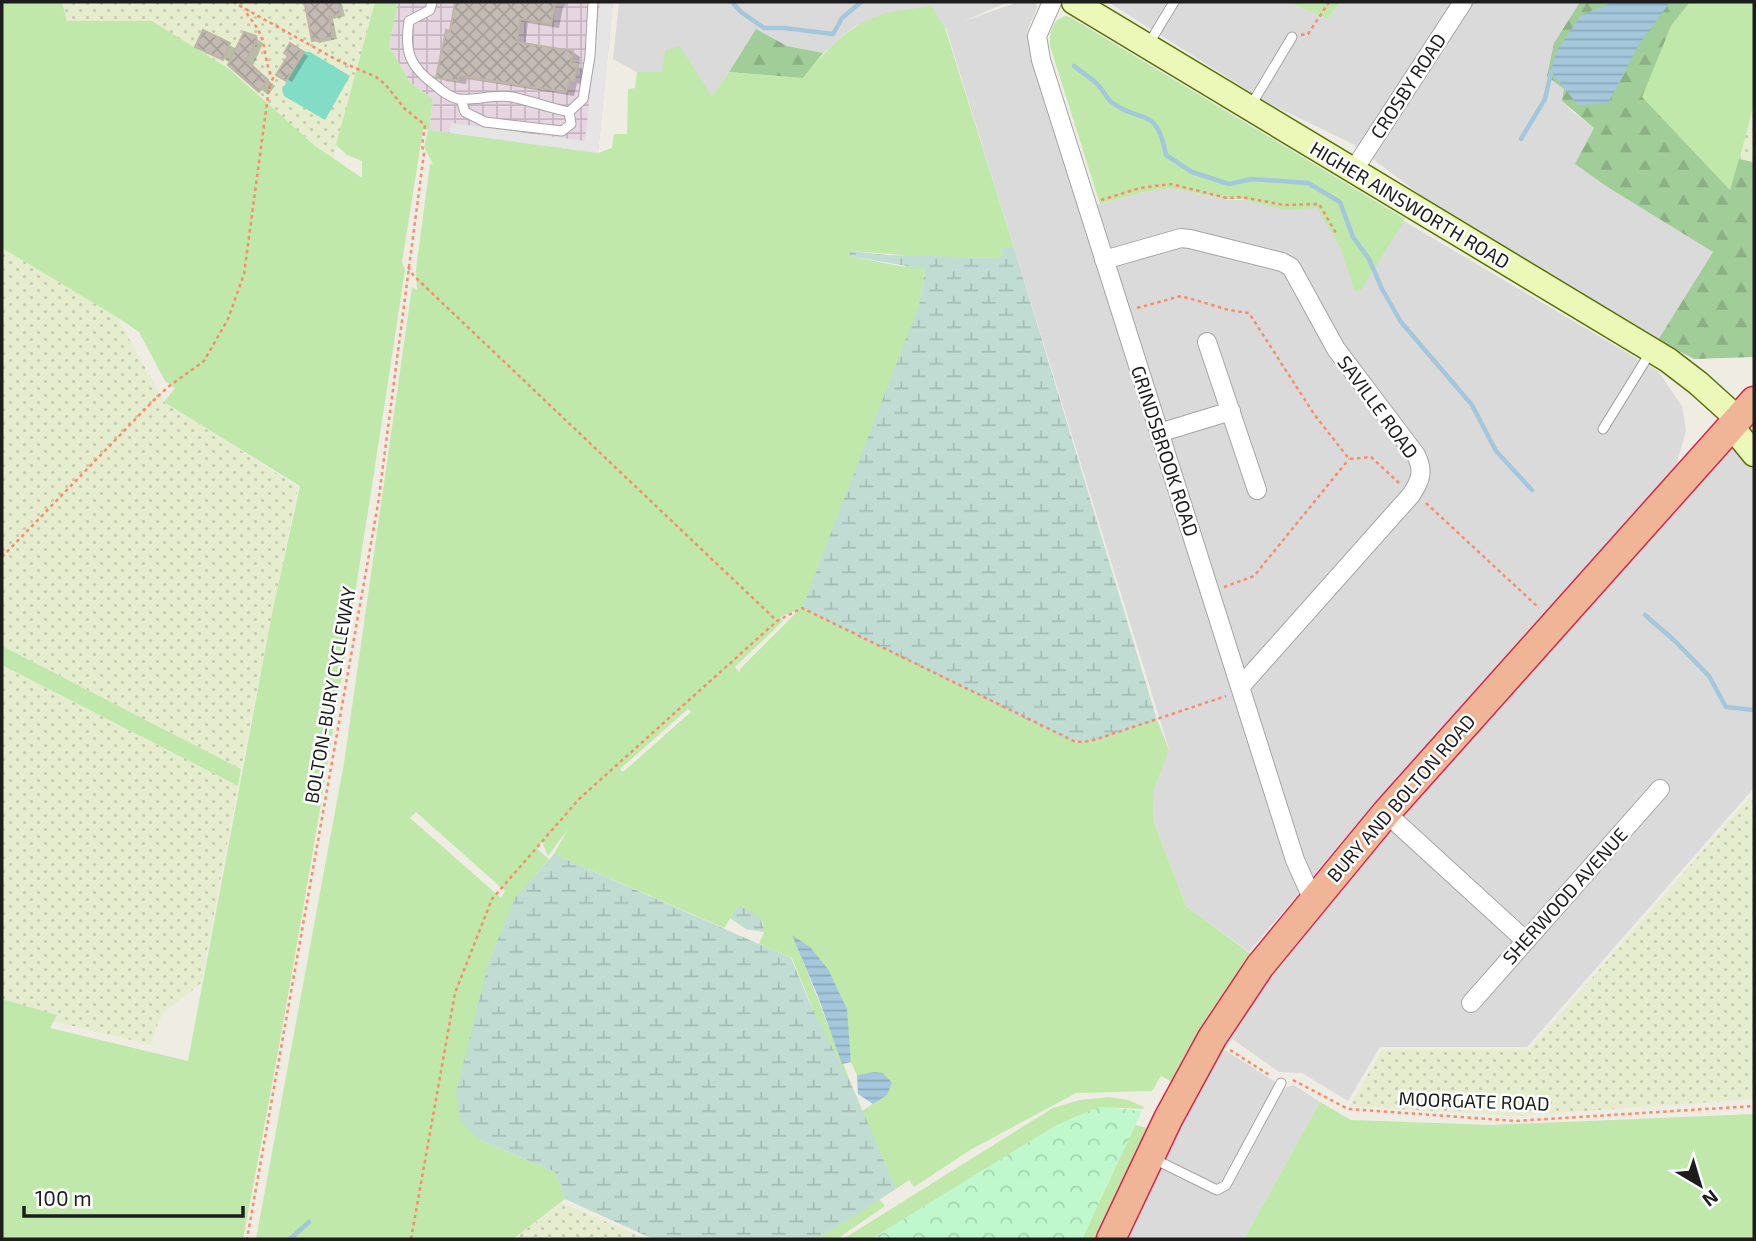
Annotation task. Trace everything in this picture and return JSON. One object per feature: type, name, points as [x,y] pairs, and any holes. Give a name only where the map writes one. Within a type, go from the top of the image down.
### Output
[{"type":"highway","name":"BURY AND BOLTON ROAD","points":[[1111,1239],[1149,1157],[1212,1038],[1260,966],[1386,813],[1742,416]]},
{"type":"main road","name":"HIGHER AINSWORTH ROAD","points":[[1074,2],[1651,351],[1742,416],[1754,454]]},
{"type":"street","name":"GRINDSBROOK ROAD","points":[[1052,2],[1039,26],[1038,45],[1120,313],[1295,860],[1313,900]]},
{"type":"street","name":"CROSBY ROAD","points":[[1353,171],[1463,2]]},
{"type":"street","name":"SAVILLE ROAD","points":[[1104,260],[1181,239],[1190,239],[1282,262],[1292,267],[1336,349],[1416,455],[1422,475],[1413,493]]},
{"type":"street","points":[[1207,342],[1257,490]]},
{"type":"street","points":[[1159,433],[1231,411]]},
{"type":"street","points":[[1242,688],[1413,493]]},
{"type":"street","name":"SHERWOOD AVENUE","points":[[1471,1003],[1660,789]]},
{"type":"street","points":[[1386,813],[1526,941]]},
{"type":"lane","points":[[432,2],[430,10],[409,21],[406,40],[408,55],[419,74],[450,96],[461,99],[510,97],[569,112]]},
{"type":"lane","points":[[569,112],[583,99],[590,55],[593,2]]},
{"type":"lane","points":[[1148,47],[1174,2]]},
{"type":"lane","points":[[1250,108],[1292,37]]},
{"type":"lane","points":[[461,99],[465,112],[485,122],[549,130],[562,131],[571,124],[569,112]]},
{"type":"lane","points":[[1603,429],[1651,351]]},
{"type":"lane","points":[[1149,1157],[1217,1190],[1226,1185],[1281,1083]]},
{"type":"path","name":"BOLTON-BURY CYCLEWAY","points":[[233,2],[385,84],[405,109],[425,125],[403,324],[378,504],[247,1239]]},
{"type":"path","points":[[1292,37],[1308,34],[1329,2]]},
{"type":"path","points":[[2,558],[153,401],[204,361],[228,319],[244,274],[273,78],[266,67],[260,32],[242,8]]},
{"type":"path","points":[[1086,204],[1140,188],[1177,185],[1227,198],[1242,197],[1284,205],[1319,204],[1336,233]]},
{"type":"path","points":[[408,267],[414,276],[777,621]]},
{"type":"path","points":[[1120,313],[1181,296],[1249,313],[1314,414],[1349,459]]},
{"type":"path","points":[[1210,593],[1254,576],[1349,459],[1371,457],[1556,624]]},
{"type":"path","points":[[411,1239],[455,993],[492,898],[579,799],[777,621],[802,608],[1065,739],[1076,742],[1091,741],[1242,688]]},
{"type":"path","name":"MOORGATE ROAD","points":[[1212,1038],[1281,1083],[1294,1080],[1348,1109],[1516,1121],[1754,1106]]},
{"type":"shaded area","points":[[398,2],[613,2],[598,153],[429,130],[433,99],[410,82],[389,46]]},
{"type":"shaded area","points":[[600,2],[613,2],[598,153],[450,133],[451,123],[585,141]]},
{"type":"shaded area","points":[[619,2],[1008,2],[964,21],[1019,2],[1036,2],[1037,8],[1027,31],[1079,210],[1143,192],[1171,188],[1231,200],[1249,200],[1312,167],[1658,371],[1682,406],[1686,431],[1674,473],[1372,807],[1249,952],[1186,906],[1153,820],[1154,790],[1169,749],[946,28],[855,26],[823,53],[787,46],[756,29],[712,98],[706,89],[662,72],[637,72],[613,59]]},
{"type":"shaded area","points":[[1108,2],[1288,2],[1328,19],[1340,2],[1580,2],[1554,43],[1564,89],[1562,101],[1594,128],[1609,188],[1713,252],[1658,340],[1430,202],[1353,144],[1268,103]]},
{"type":"shaded area","points":[[1614,2],[1670,2],[1638,46],[1608,103],[1578,105],[1551,72],[1556,52],[1581,15]]},
{"type":"shaded area","points":[[1737,439],[1754,462],[1753,789],[1527,1047],[1380,1047],[1348,1101],[1302,1073],[1279,1072],[1228,1036],[1294,944],[1388,827]]},
{"type":"shaded area","points":[[792,935],[810,947],[828,969],[847,1009],[851,1062],[842,1064]]},
{"type":"shaded area","points":[[1220,1047],[1285,1088],[1294,1085],[1320,1102],[1244,1239],[1127,1239],[1168,1150]]},
{"type":"shaded area","points":[[883,1073],[892,1083],[887,1095],[873,1104],[858,1094],[857,1075]]},
{"type":"green space","points":[[2,2],[62,2],[67,21],[152,21],[229,69],[314,145],[362,178],[362,161],[347,155],[336,145],[375,2],[398,2],[389,46],[410,82],[433,99],[429,130],[598,153],[612,148],[614,134],[627,134],[628,89],[635,88],[637,72],[662,72],[665,51],[680,46],[712,97],[729,72],[803,78],[836,42],[855,27],[890,12],[931,6],[945,28],[1014,248],[1002,248],[1001,258],[965,257],[925,269],[919,305],[1076,742],[1157,720],[1169,750],[1154,790],[1153,820],[1186,906],[1252,955],[1208,1016],[1172,1082],[1161,1076],[1152,1091],[1076,1093],[970,1150],[914,1187],[909,1180],[896,1189],[862,1111],[887,1095],[874,1072],[857,1075],[851,1062],[845,1005],[793,936],[852,1086],[844,1085],[792,958],[759,944],[764,932],[763,922],[738,906],[724,928],[554,854],[568,829],[548,856],[542,842],[537,849],[549,859],[515,899],[488,964],[480,1140],[555,1172],[565,1199],[513,1239],[256,1239],[344,763],[412,287],[417,290],[416,269],[430,164],[433,164],[424,147],[428,130],[423,130],[402,262],[405,270],[329,756],[243,1239],[2,1239],[2,999],[57,1015],[50,1028],[188,1061],[272,614],[300,486],[164,402],[175,388],[165,381],[139,332],[2,248]],"holes":[[[850,251],[904,255],[905,267],[849,256]],[[800,609],[740,669],[740,673],[735,667],[783,621],[780,617]],[[688,709],[691,712],[623,772],[620,769]],[[416,812],[505,891],[501,898],[410,818]]]},
{"type":"green space","points":[[63,2],[375,2],[333,158],[152,21],[66,21]]},
{"type":"green space","points":[[1288,2],[1340,2],[1328,19]]},
{"type":"green space","points":[[1580,2],[1690,2],[1671,26],[1642,97],[1730,190],[1739,159],[1754,162],[1754,357],[1694,359],[1658,340],[1713,252],[1575,164],[1594,128],[1562,101],[1564,89],[1547,76],[1554,43]]},
{"type":"green space","points":[[1690,2],[1754,2],[1754,104],[1731,191],[1641,97],[1671,26]]},
{"type":"green space","points":[[1066,16],[1405,219],[1361,290],[1355,292],[1341,249],[1317,208],[1285,210],[1242,199],[1227,199],[1171,188],[1143,192],[1100,204],[1050,46],[1054,24]]},
{"type":"green space","points":[[756,29],[787,46],[823,53],[803,78],[729,72]]},
{"type":"green space","points":[[304,52],[310,52],[350,76],[325,120],[284,96],[282,90]]},
{"type":"green space","points":[[1754,104],[1754,162],[1739,159]]},
{"type":"green space","points":[[2,248],[117,317],[164,402],[298,487],[241,769],[2,646]]},
{"type":"green space","points":[[1002,248],[1014,248],[1157,720],[1099,739],[1065,739],[802,608],[919,305],[925,269],[849,256],[850,251],[887,255],[1001,258]]},
{"type":"green space","points":[[2,646],[241,769],[238,786],[2,665]]},
{"type":"green space","points":[[2,665],[238,786],[201,983],[163,1013],[152,1045],[2,1009]]},
{"type":"green space","points":[[1749,798],[1754,801],[1754,1099],[1515,1116],[1350,1106],[1382,1050],[1529,1050]]},
{"type":"green space","points":[[554,854],[791,958],[811,1006],[852,1086],[896,1189],[817,1239],[653,1239],[565,1199],[555,1172],[480,1140],[461,1122],[456,1093],[488,964],[515,898]]},
{"type":"green space","points":[[738,906],[756,915],[762,922],[764,932],[746,929],[730,918]]},
{"type":"green space","points":[[1109,1097],[1128,1100],[1144,1107],[1099,1107],[1055,1126],[871,1239],[843,1239],[1053,1108],[1080,1100]]},
{"type":"green space","points":[[1320,1102],[1351,1120],[1492,1125],[1754,1114],[1754,1239],[1244,1239]]},
{"type":"green space","points":[[1099,1107],[1142,1111],[1082,1239],[871,1239],[1055,1126]]},
{"type":"green space","points":[[1135,1125],[1148,1128],[1097,1239],[1082,1239]]},
{"type":"green space","points":[[879,1199],[885,1206],[837,1239],[817,1239]]},
{"type":"green space","points":[[562,1203],[647,1239],[513,1239]]},
{"type":"building","points":[[301,2],[338,2],[341,14],[329,17],[333,37],[312,41],[305,5]]},
{"type":"building","points":[[455,2],[559,2],[555,3],[551,24],[520,19],[517,42],[573,51],[571,63],[577,64],[574,81],[569,80],[566,92],[459,76],[458,81],[436,78],[446,30],[450,31]]},
{"type":"building","points":[[203,30],[230,43],[223,60],[195,47]]},
{"type":"building","points":[[244,32],[256,36],[257,40],[246,60],[268,80],[259,92],[228,65]]},
{"type":"building","points":[[290,43],[304,52],[286,81],[276,75],[288,56],[284,53]]},
{"type":"waterway","points":[[732,2],[764,28],[833,34],[842,18],[861,2]]},
{"type":"waterway","points":[[1074,66],[1098,85],[1110,101],[1152,122],[1162,139],[1166,155],[1192,172],[1229,184],[1252,179],[1308,183],[1340,202],[1353,237],[1369,259],[1401,322],[1472,405],[1496,451],[1532,490]]},
{"type":"waterway","points":[[1521,139],[1545,99],[1551,72],[1554,70]]},
{"type":"waterway","points":[[1645,615],[1709,676],[1726,707],[1754,710]]},
{"type":"waterway","points":[[290,1239],[309,1222]]}]
